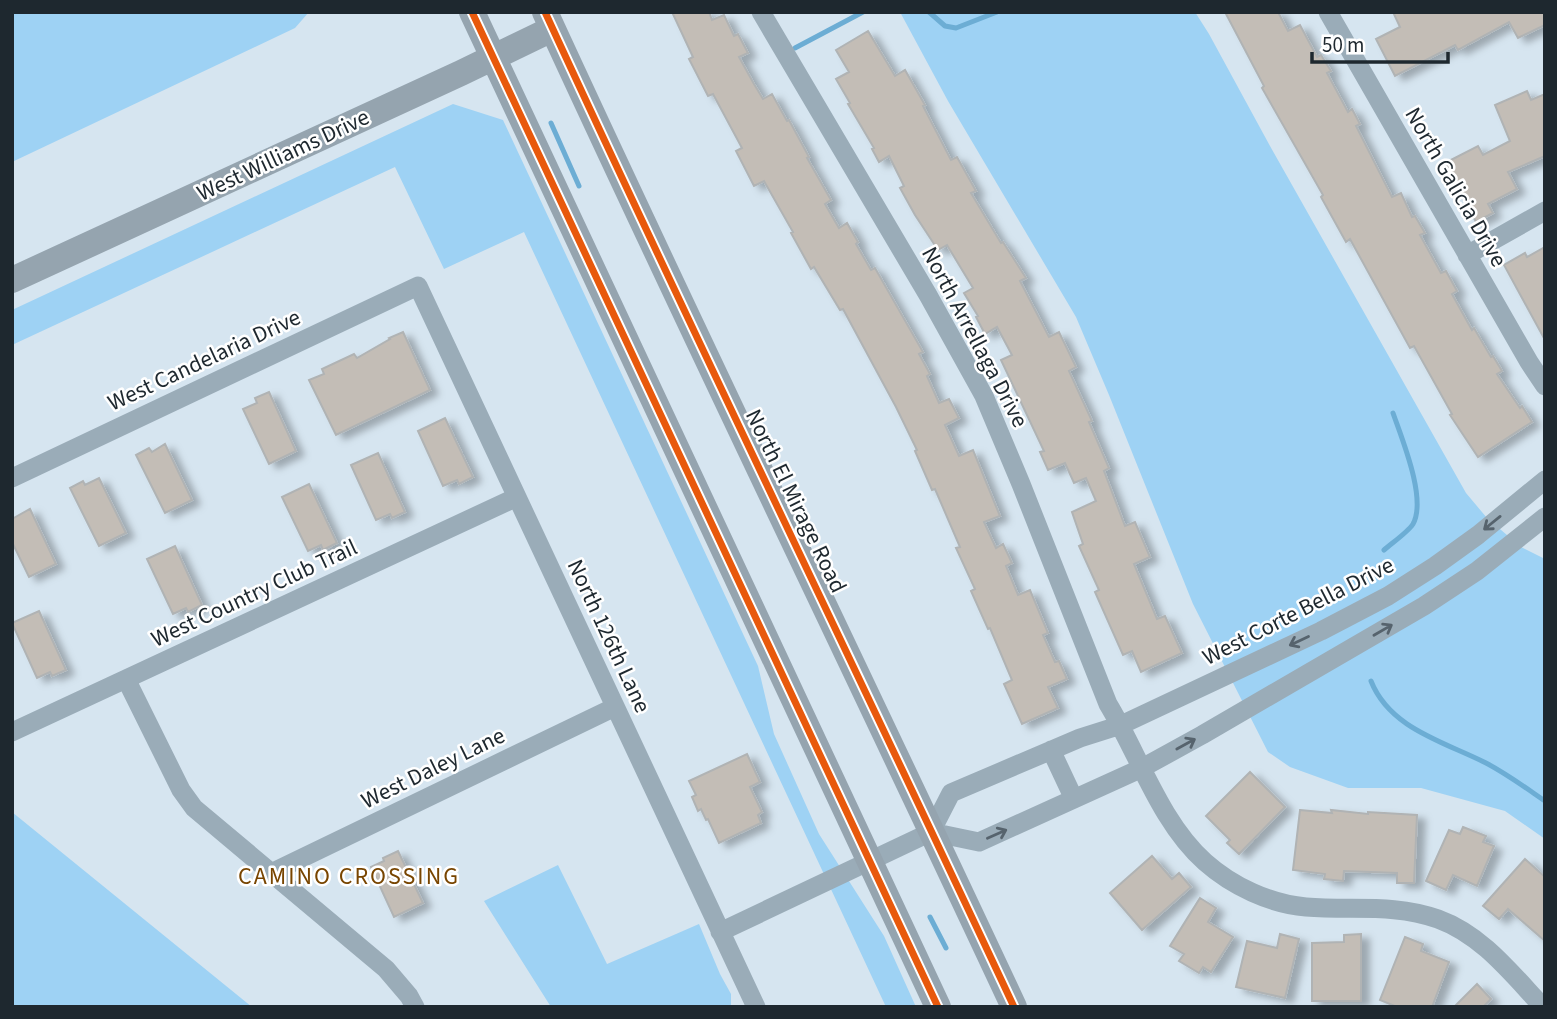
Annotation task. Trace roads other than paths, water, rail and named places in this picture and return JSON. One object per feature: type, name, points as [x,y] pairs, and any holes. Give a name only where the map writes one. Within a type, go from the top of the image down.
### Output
[{"type":"main road","points":[[472,12],[938,1007]]},
{"type":"main road","name":"West Williams Drive","points":[[12,280],[493,58],[548,21]]},
{"type":"main road","name":"North El Mirage Road","points":[[548,21],[1014,1007]]},
{"type":"street","name":"North Arrellaga Drive","points":[[761,12],[928,295],[984,396],[1108,704],[1168,816],[1194,852],[1236,884],[1285,903],[1304,907],[1396,908],[1438,919],[1472,937],[1490,951],[1543,1007]]},
{"type":"street","name":"North Galicia Drive","points":[[1331,14],[1467,255],[1545,386]]},
{"type":"street","points":[[1467,255],[1545,211]]},
{"type":"street","name":"West Candelaria Drive","points":[[12,478],[418,286]]},
{"type":"street","name":"North 126th Lane","points":[[418,286],[756,1007]]},
{"type":"street","name":"West Corte Bella Drive","points":[[931,832],[951,793],[1080,737],[1124,732],[1388,596],[1478,535],[1545,480]]},
{"type":"street","name":"West Country Club Trail","points":[[12,732],[517,497]]},
{"type":"street","points":[[720,932],[931,832],[979,842],[1142,768],[1202,736],[1424,606],[1477,571],[1545,517]]},
{"type":"street","points":[[127,679],[188,801],[200,814],[386,969],[415,1007]]},
{"type":"street","name":"West Daley Lane","points":[[271,873],[615,707]]},
{"type":"street","points":[[1051,750],[1074,799]]},
{"type":"waterway","points":[[795,48],[863,12]]},
{"type":"waterway","points":[[929,12],[945,26],[956,28],[997,12]]},
{"type":"waterway","points":[[551,123],[579,186]]},
{"type":"waterway","points":[[1384,550],[1411,527],[1417,513],[1412,469],[1393,413]]},
{"type":"waterway","points":[[1371,681],[1391,711],[1405,723],[1494,767],[1545,801]]},
{"type":"waterway","points":[[930,917],[946,948]]},
{"type":"district","name":"CAMINO CROSSING","points":[[349,876]]}]
